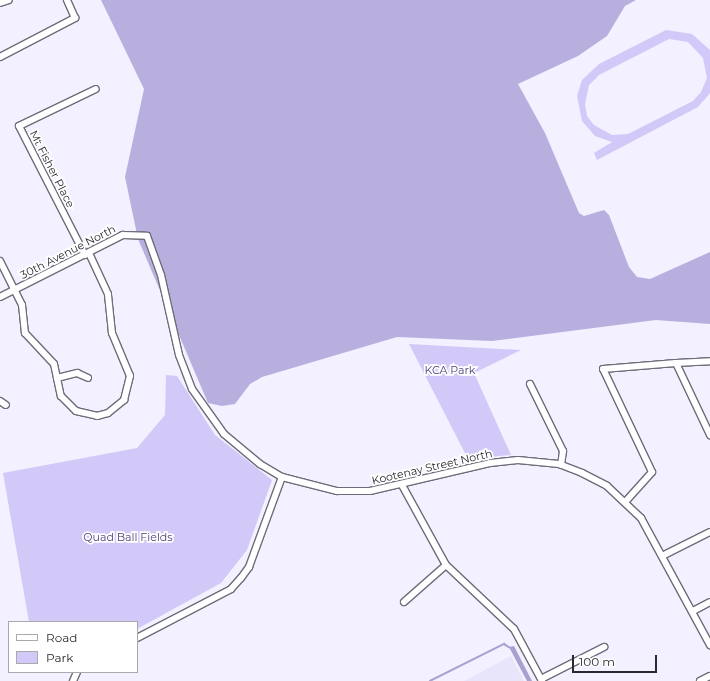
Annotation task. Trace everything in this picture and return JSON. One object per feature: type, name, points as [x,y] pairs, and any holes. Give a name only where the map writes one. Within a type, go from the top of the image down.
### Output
[{"type":"street","points":[[0,3],[9,0]]},
{"type":"street","points":[[0,57],[75,18],[67,0]]},
{"type":"street","name":"Mt Fisher Place","points":[[87,254],[19,126],[96,89]]},
{"type":"street","name":"30th Avenue North","points":[[0,297],[123,235],[147,236]]},
{"type":"street","name":"Kootenay Street North","points":[[147,236],[161,275],[179,355],[192,390],[224,434],[260,464],[282,477],[336,491],[370,491],[402,485],[490,463],[518,460],[561,465],[607,486],[626,501],[641,518],[664,556],[710,645]]},
{"type":"street","points":[[0,261],[22,305],[25,333],[48,354],[66,404],[86,416],[108,413],[116,408],[129,388],[130,376],[112,333],[108,294],[87,254]]},
{"type":"street","points":[[626,501],[652,472],[603,369],[710,361]]},
{"type":"street","points":[[676,364],[710,435]]},
{"type":"street","points":[[57,378],[77,373],[88,378]]},
{"type":"street","points":[[530,384],[563,451],[561,465]]},
{"type":"street","points":[[0,401],[6,405]]},
{"type":"street","points":[[138,637],[231,589],[241,578],[249,567],[282,477]]},
{"type":"street","points":[[402,485],[446,565],[514,629],[542,680],[604,648]]},
{"type":"street","points":[[664,556],[710,532]]},
{"type":"street","points":[[404,602],[446,565]]},
{"type":"street","points":[[693,611],[710,602]]},
{"type":"street","points":[[700,681],[710,676]]},
{"type":"shaded area","points":[[101,0],[636,0],[625,6],[607,36],[578,56],[518,84],[545,133],[579,213],[584,216],[604,210],[609,215],[629,267],[637,277],[650,279],[710,252],[710,324],[656,320],[492,341],[397,337],[262,377],[250,384],[235,404],[222,406],[208,403],[138,239],[125,177],[144,89]]},
{"type":"shaded area","points":[[514,646],[532,681],[527,681],[509,647]]},
{"type":"shaded area","points":[[511,656],[524,681],[464,681]]},
{"type":"green space","points":[[666,30],[692,34],[710,50],[710,93],[698,107],[597,160],[594,153],[612,142],[595,136],[582,121],[577,96],[582,80],[599,64]],"holes":[[[669,39],[688,42],[703,58],[707,78],[701,92],[693,101],[628,134],[612,135],[594,125],[587,116],[585,104],[589,85],[599,75]]]},
{"type":"green space","name":"KCA Park","points":[[409,344],[521,350],[474,373],[511,455],[468,459]]},
{"type":"green space","name":"Quad Ball Fields","points":[[166,375],[177,376],[215,435],[272,480],[247,550],[221,583],[138,628],[138,621],[29,621],[3,473],[137,448],[165,415]]},
{"type":"waterway","points":[[430,681],[504,644],[509,647]]}]
